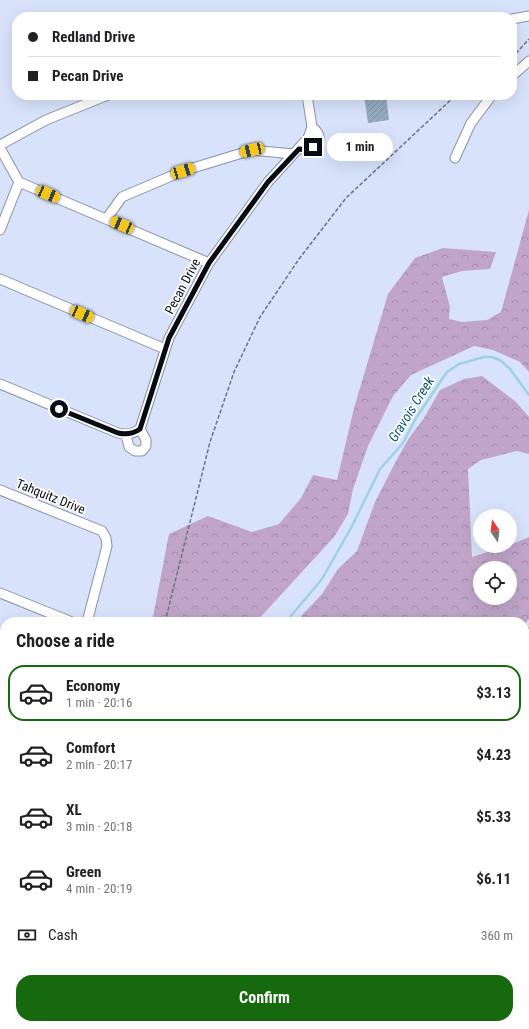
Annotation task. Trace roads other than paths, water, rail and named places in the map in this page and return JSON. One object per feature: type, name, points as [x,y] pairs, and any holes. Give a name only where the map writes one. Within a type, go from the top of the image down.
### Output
[{"type":"street","points":[[517,18],[529,16]]},
{"type":"street","points":[[517,72],[529,61]]},
{"type":"street","points":[[0,145],[46,120],[96,100]]},
{"type":"street","name":"Pecan Drive","points":[[0,384],[118,433],[133,432],[169,338],[209,263],[268,182],[308,138],[312,127],[308,100]]},
{"type":"street","points":[[455,158],[471,122],[488,100]]},
{"type":"street","points":[[0,148],[19,182],[107,218],[209,263]]},
{"type":"street","points":[[107,218],[122,197],[183,171],[252,150],[296,151]]},
{"type":"street","points":[[0,230],[19,182]]},
{"type":"street","points":[[0,279],[165,349]]},
{"type":"street","name":"Tahquitz Drive","points":[[0,490],[102,531],[106,538],[107,546],[88,617]]},
{"type":"street","points":[[0,593],[60,617]]},
{"type":"waterway","name":"Gravois Creek","points":[[290,617],[322,579],[351,528],[380,469],[403,443],[416,418],[447,372],[459,364],[484,357],[492,357],[500,360],[510,369],[529,395]]}]
